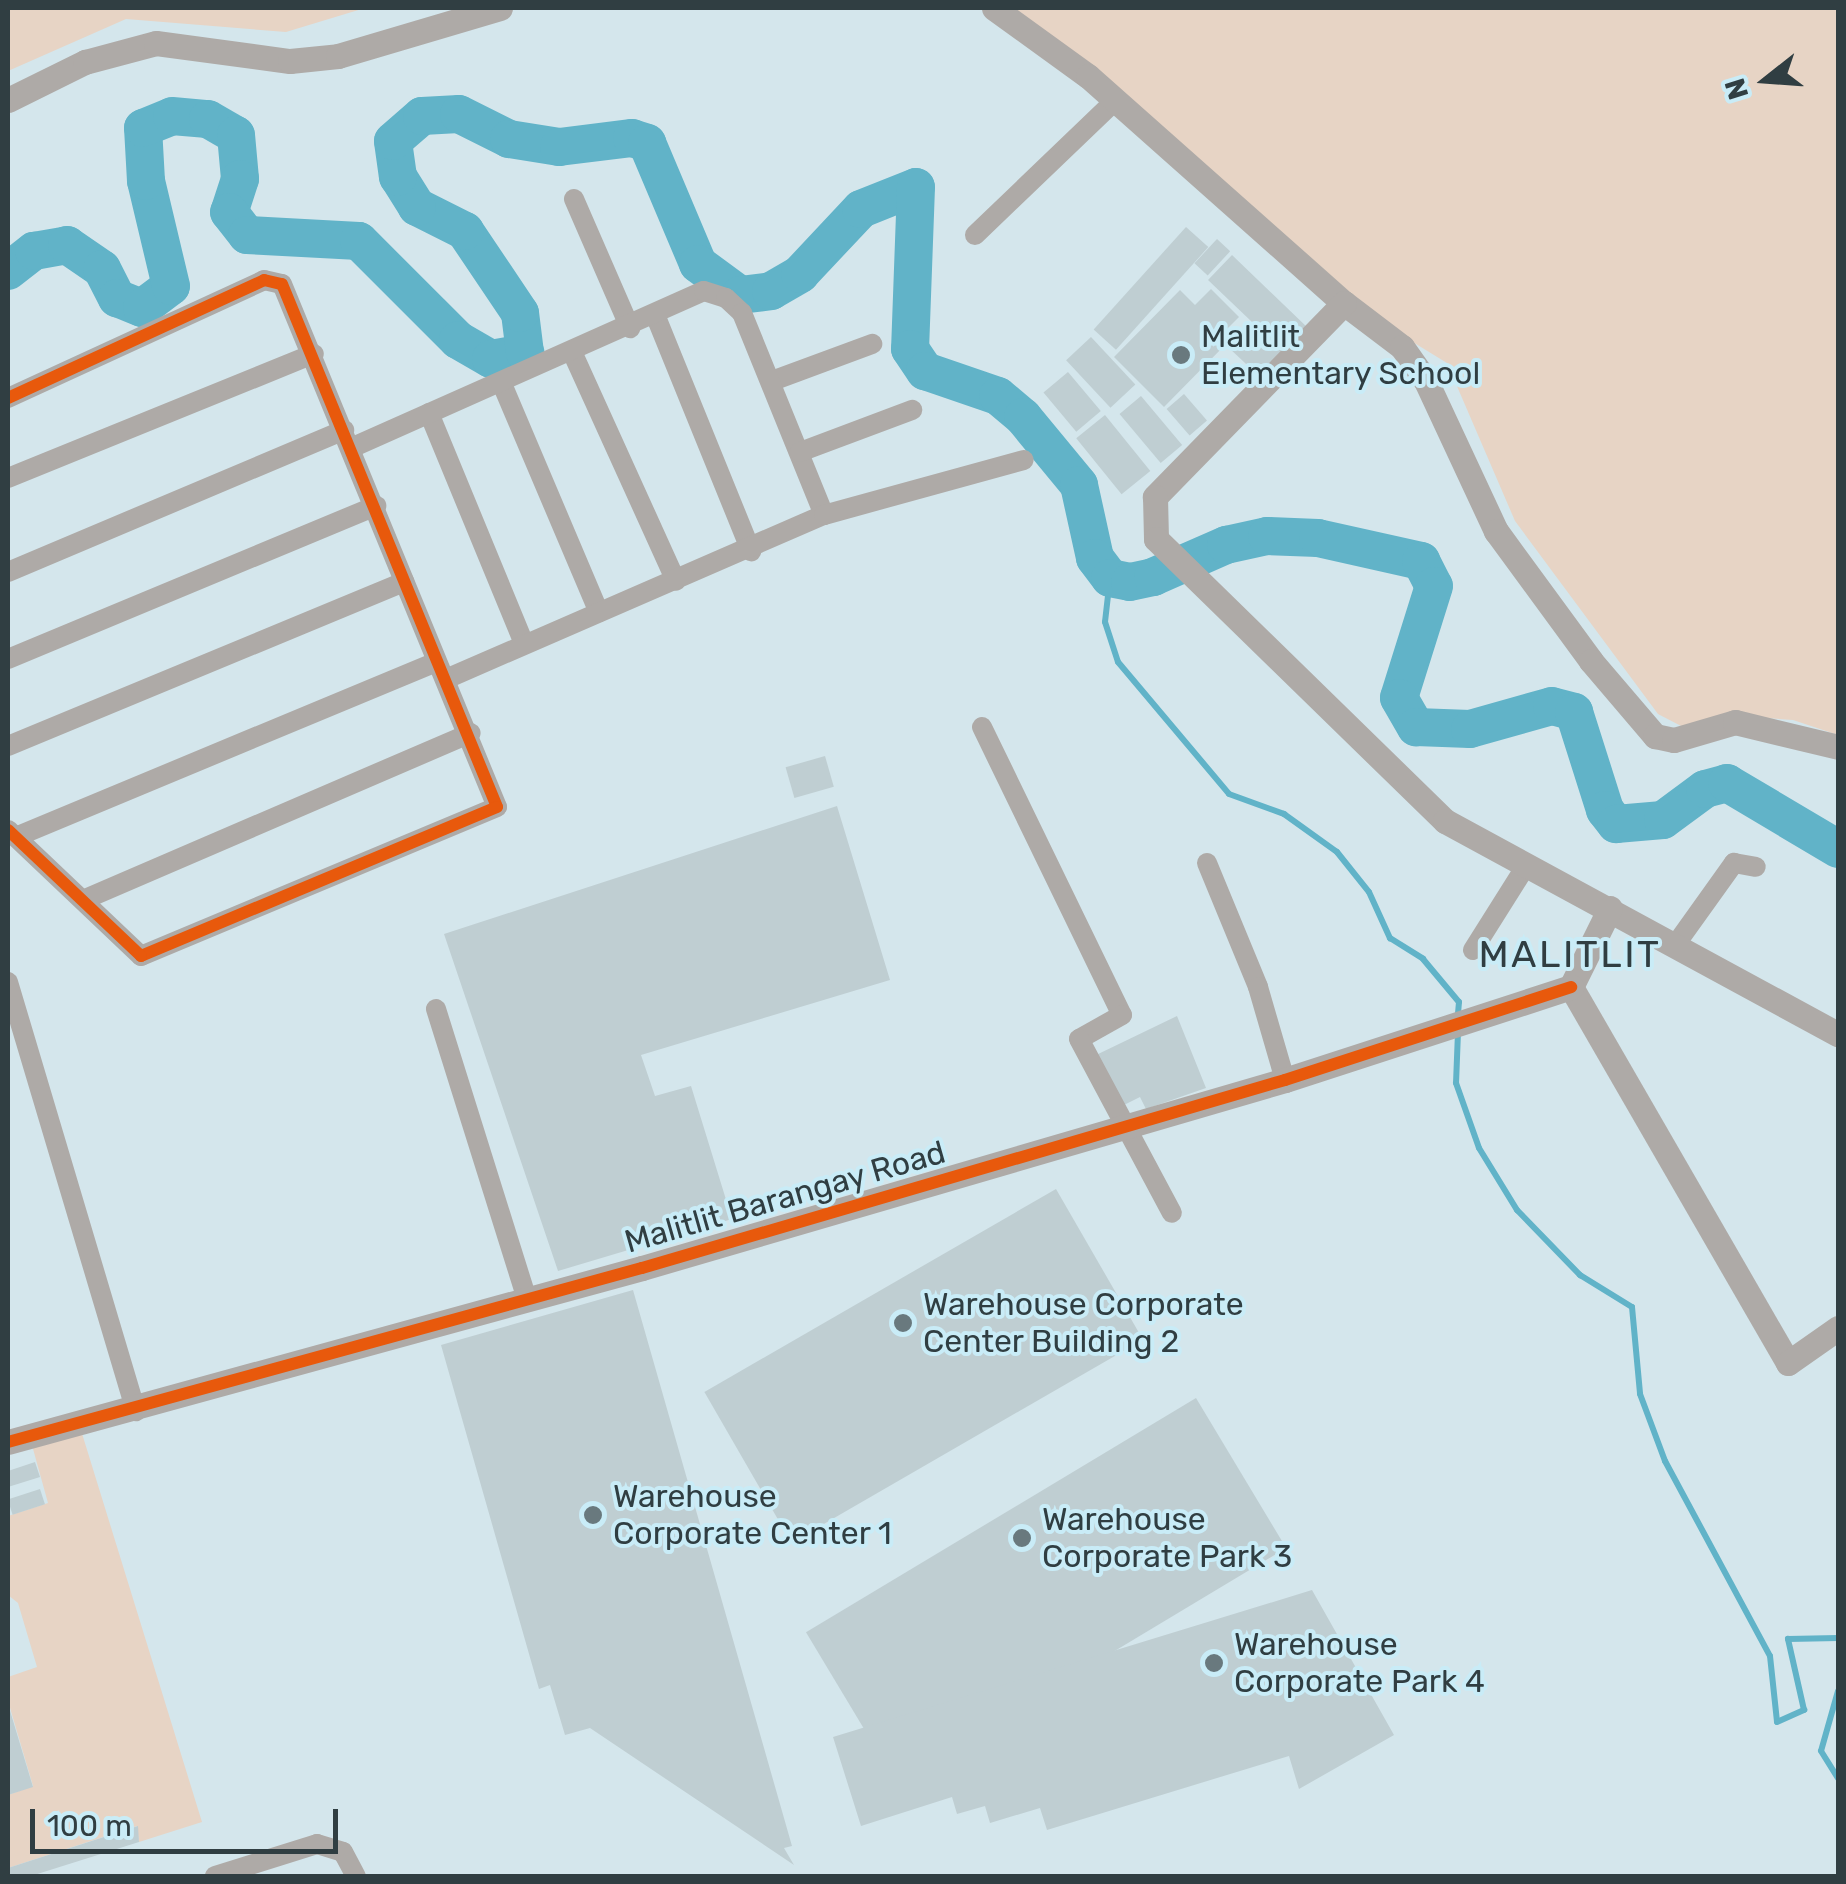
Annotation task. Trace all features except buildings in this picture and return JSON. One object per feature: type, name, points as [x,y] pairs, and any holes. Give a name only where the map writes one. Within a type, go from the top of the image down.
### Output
[{"type":"street","points":[[8,100],[85,62],[156,43],[290,61],[338,56],[500,8]]},
{"type":"street","points":[[994,8],[1014,16],[1116,100],[1344,303],[1402,347],[1426,382],[1496,531],[1590,661],[1655,736],[1674,740],[1734,722],[1838,747]]},
{"type":"street","points":[[975,236],[1116,100]]},
{"type":"street","points":[[574,200],[630,328]]},
{"type":"street","points":[[8,398],[264,280],[282,284],[314,354],[404,582],[441,670],[471,734],[498,807],[140,956],[13,833],[441,670],[524,644],[751,551],[824,514],[1024,460]]},
{"type":"street","points":[[8,572],[347,439],[502,384],[656,317],[704,291],[726,298],[742,313],[824,514]]},
{"type":"street","points":[[1344,303],[1328,326],[1155,497],[1152,526],[1167,548],[1446,822],[1838,1034]]},
{"type":"street","points":[[656,317],[751,551]]},
{"type":"street","points":[[772,381],[872,344]]},
{"type":"street","points":[[8,478],[314,354]]},
{"type":"street","points":[[573,354],[676,582]]},
{"type":"street","points":[[502,384],[599,612]]},
{"type":"street","points":[[800,452],[912,410]]},
{"type":"street","points":[[428,413],[524,644]]},
{"type":"street","points":[[8,659],[376,506]]},
{"type":"street","points":[[8,746],[404,582]]},
{"type":"street","points":[[982,727],[1122,1016],[1079,1039],[1172,1213]]},
{"type":"street","points":[[83,900],[471,734]]},
{"type":"street","points":[[1208,862],[1258,987],[1285,1080]]},
{"type":"street","points":[[1676,944],[1734,863],[1756,867]]},
{"type":"street","points":[[1473,950],[1526,866]]},
{"type":"street","points":[[1610,908],[1572,986],[1788,1363],[1838,1328]]},
{"type":"street","points":[[8,982],[136,1411]]},
{"type":"street","name":"Malitlit Barangay Road","points":[[8,1442],[136,1411],[1126,1127],[1477,1022],[1572,986]]},
{"type":"street","points":[[436,1009],[527,1298]]},
{"type":"street","points":[[215,1876],[317,1844],[336,1847],[356,1876]]},
{"type":"shaded area","points":[[8,8],[365,8],[286,32],[126,19],[8,71]]},
{"type":"shaded area","points":[[1003,8],[1838,8],[1838,735],[1793,720],[1737,716],[1683,727],[1658,714],[1515,521],[1447,363],[1380,322]]},
{"type":"shaded area","points":[[80,1427],[202,1822],[139,1842],[137,1826],[8,1868],[8,1795],[33,1786],[8,1701],[8,1677],[37,1667],[18,1603],[8,1595],[8,1516],[48,1503],[30,1438]]},
{"type":"waterway","points":[[8,271],[34,251],[67,245],[102,269],[117,298],[142,308],[171,286],[146,181],[143,128],[172,116],[208,119],[236,135],[240,179],[229,212],[247,235],[359,241],[458,340],[491,359],[525,353],[520,313],[465,231],[417,207],[398,177],[393,141],[422,116],[459,114],[509,139],[559,147],[632,138],[647,143],[698,264],[740,295],[771,291],[800,274],[861,209],[916,187],[910,349],[925,371],[998,396],[1023,417],[1079,485],[1095,558],[1110,578],[1130,582],[1153,577],[1226,545],[1267,536],[1318,538],[1421,561],[1434,586],[1399,698],[1416,727],[1470,729],[1552,706],[1574,712],[1605,810],[1616,824],[1663,820],[1705,789],[1727,783],[1838,849]]},
{"type":"waterway","points":[[1110,578],[1105,622],[1118,662],[1229,794],[1284,814],[1337,852],[1369,892],[1390,938],[1423,959],[1459,1002],[1458,1014]]},
{"type":"waterway","points":[[1458,1032],[1456,1083],[1479,1148],[1517,1210],[1580,1275],[1632,1307],[1640,1394],[1665,1461],[1770,1656],[1777,1722],[1804,1710],[1788,1639],[1838,1638]]},
{"type":"waterway","points":[[1838,1691],[1821,1751],[1838,1778]]},
{"type":"cycle path","points":[[8,398],[264,280],[282,284],[497,807],[141,956],[8,830]]},
{"type":"cycle path","points":[[8,1442],[642,1268],[1285,1080],[1571,987]]},
{"type":"place","name":"Malitlit Elementary School","points":[[1181,355]]},
{"type":"place","name":"Warehouse Corporate Center Building 2","points":[[903,1323]]},
{"type":"place","name":"Warehouse Corporate Center 1","points":[[593,1515]]},
{"type":"place","name":"Warehouse Corporate Park 3","points":[[1022,1538]]},
{"type":"place","name":"Warehouse Corporate Park 4","points":[[1214,1663]]},
{"type":"district","name":"MALITLIT","points":[[1570,955]]}]
